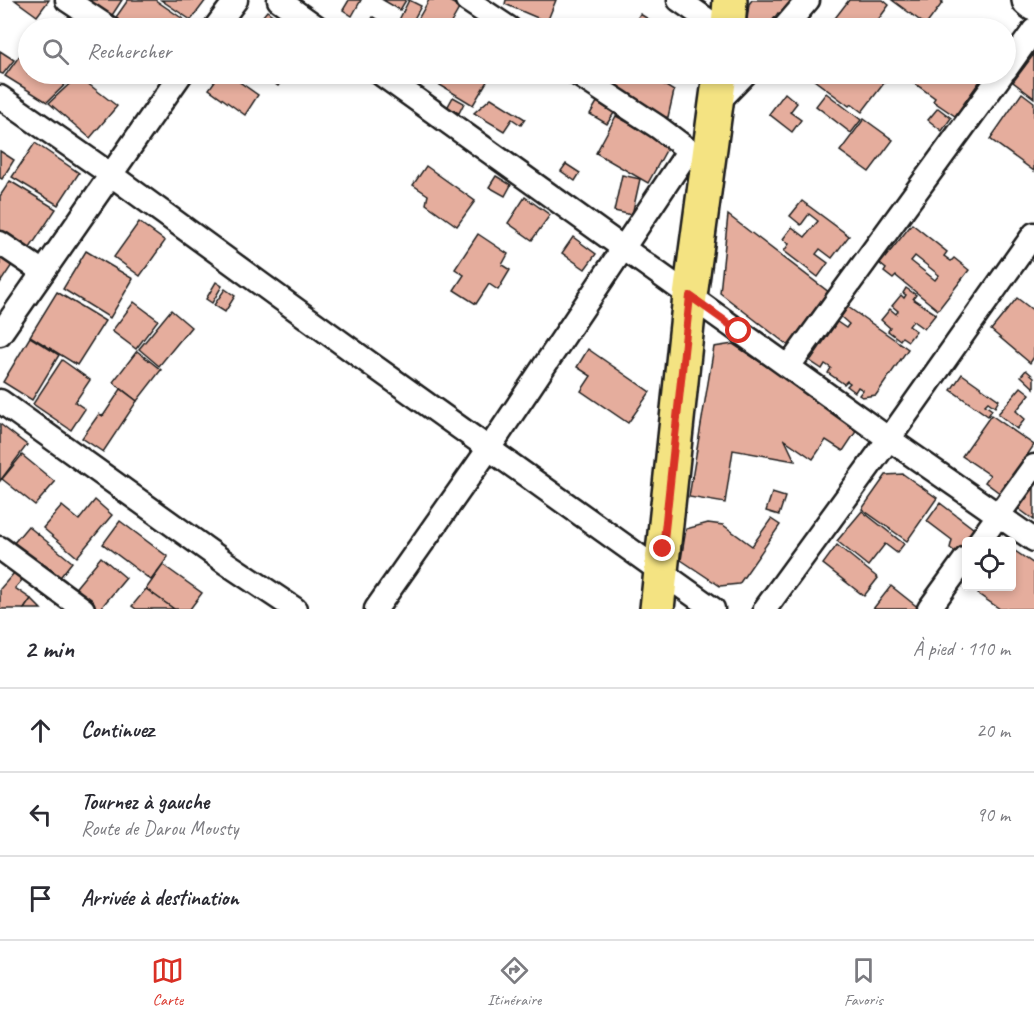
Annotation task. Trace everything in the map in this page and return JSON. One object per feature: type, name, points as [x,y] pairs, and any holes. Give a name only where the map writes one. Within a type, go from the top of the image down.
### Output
[{"type":"main road","points":[[729,18],[730,0]]},
{"type":"main road","points":[[657,609],[690,296],[699,157],[715,106],[718,84]]},
{"type":"street","points":[[67,0],[94,18]]},
{"type":"street","points":[[222,18],[236,0]]},
{"type":"street","points":[[279,0],[304,18]]},
{"type":"street","points":[[467,0],[494,18]]},
{"type":"street","points":[[679,0],[705,18]]},
{"type":"street","points":[[793,18],[808,0]]},
{"type":"street","points":[[1029,0],[1034,4]]},
{"type":"street","points":[[1016,54],[1034,30]]},
{"type":"street","points":[[0,334],[171,84]]},
{"type":"street","points":[[395,84],[889,439],[1034,540]]},
{"type":"street","points":[[376,609],[490,447],[623,247],[699,157],[592,84]]},
{"type":"street","points":[[715,106],[736,84]]},
{"type":"street","points":[[789,366],[995,84]]},
{"type":"street","points":[[0,97],[713,609]]},
{"type":"street","points":[[765,609],[1034,234]]},
{"type":"street","points":[[0,243],[43,272]]},
{"type":"street","points":[[0,401],[226,563],[295,609]]},
{"type":"street","points":[[983,537],[1034,466]]},
{"type":"street","points":[[0,548],[83,609]]},
{"type":"street","points":[[929,609],[962,564]]},
{"type":"building","points":[[15,0],[49,0],[37,16]]},
{"type":"building","points":[[74,0],[122,0],[110,18],[100,18]]},
{"type":"building","points":[[128,0],[155,0],[182,18],[115,18]]},
{"type":"building","points":[[161,0],[206,0],[192,18],[188,18]]},
{"type":"building","points":[[349,0],[361,0],[352,16],[343,10]]},
{"type":"building","points":[[383,0],[406,0],[400,10]]},
{"type":"building","points":[[409,0],[421,6],[414,18],[400,18]]},
{"type":"building","points":[[429,0],[447,0],[460,7],[454,18],[419,18]]},
{"type":"building","points":[[506,0],[556,0],[549,18],[538,18],[505,4]]},
{"type":"building","points":[[752,0],[794,0],[783,16],[778,13],[774,18],[747,18],[749,4]]},
{"type":"building","points":[[849,0],[883,0],[889,5],[879,18],[835,18]]},
{"type":"building","points":[[892,0],[940,0],[943,2],[931,18],[916,18]]},
{"type":"building","points":[[267,11],[276,18],[261,18]]},
{"type":"building","points":[[0,51],[14,60],[3,74],[0,73]]},
{"type":"building","points":[[1034,54],[1034,98],[1016,84],[1016,78]]},
{"type":"building","points":[[18,58],[18,84],[66,84],[47,102],[5,76]]},
{"type":"building","points":[[69,84],[88,84],[117,106],[90,138],[49,103]]},
{"type":"building","points":[[213,84],[242,84],[258,95],[245,115],[209,89]]},
{"type":"building","points":[[438,84],[485,84],[473,105]]},
{"type":"building","points":[[613,84],[663,84],[674,91],[668,117],[660,118]]},
{"type":"building","points":[[819,84],[883,84],[862,112],[851,104],[849,106]]},
{"type":"building","points":[[916,84],[978,84],[955,116],[933,101],[935,98]]},
{"type":"building","points":[[785,93],[797,103],[790,112],[801,120],[792,132],[769,114]]},
{"type":"building","points":[[826,93],[861,120],[851,133],[816,106]]},
{"type":"building","points":[[1022,93],[1034,102],[1034,171],[990,139]]},
{"type":"building","points":[[453,97],[464,103],[459,113],[447,108]]},
{"type":"building","points":[[491,98],[525,119],[521,125],[512,119],[504,131],[474,113]]},
{"type":"building","points":[[597,102],[614,113],[607,124],[590,114]]},
{"type":"building","points":[[938,108],[951,118],[942,131],[928,120]]},
{"type":"building","points":[[616,116],[669,145],[648,183],[596,153]]},
{"type":"building","points":[[864,119],[893,140],[869,172],[840,151]]},
{"type":"building","points":[[35,143],[79,173],[58,205],[12,177]]},
{"type":"building","points":[[0,151],[14,160],[2,179],[0,178]]},
{"type":"building","points":[[566,164],[580,173],[575,181],[561,171]]},
{"type":"building","points":[[426,166],[475,201],[457,226],[426,204],[428,195],[413,185]]},
{"type":"building","points":[[622,175],[640,179],[632,215],[614,211]]},
{"type":"building","points":[[496,176],[511,185],[505,196],[489,187]]},
{"type":"building","points":[[10,181],[56,209],[24,257],[0,241],[0,196]]},
{"type":"building","points":[[525,197],[550,215],[532,240],[508,223]]},
{"type":"building","points":[[802,201],[849,236],[832,258],[820,249],[816,254],[828,263],[818,277],[784,251],[789,244],[783,239],[792,227],[805,237],[818,221],[809,214],[801,225],[790,216]]},
{"type":"building","points":[[728,215],[830,293],[789,346],[720,293]]},
{"type":"building","points":[[139,222],[165,241],[140,276],[114,257]]},
{"type":"building","points":[[912,224],[947,252],[944,256],[951,261],[954,258],[969,270],[938,310],[896,276],[893,279],[884,272],[886,269],[880,264]],"holes":[[[915,256],[939,275],[935,280],[911,261]]]},
{"type":"building","points":[[478,234],[508,254],[502,265],[510,270],[498,290],[489,284],[476,304],[454,290],[464,275],[455,269]]},
{"type":"building","points":[[573,237],[596,254],[585,269],[562,253]]},
{"type":"building","points":[[86,251],[133,279],[110,318],[63,289]]},
{"type":"building","points":[[0,257],[12,265],[0,283]]},
{"type":"building","points":[[216,282],[222,286],[212,303],[206,299]]},
{"type":"building","points":[[906,288],[916,295],[913,299],[936,314],[924,329],[913,321],[909,326],[916,331],[908,341],[902,337],[900,340],[888,331],[890,328],[881,320],[890,309],[896,314],[898,311],[892,306],[901,295],[904,298],[906,295],[903,293]]},
{"type":"building","points":[[225,289],[235,296],[225,312],[214,305]]},
{"type":"building","points":[[57,292],[105,321],[77,365],[30,336]]},
{"type":"building","points":[[1017,298],[1034,311],[1034,357],[1030,363],[991,330]]},
{"type":"building","points":[[134,302],[158,320],[136,349],[112,331]]},
{"type":"building","points":[[848,307],[908,349],[876,395],[862,397],[859,395],[863,390],[858,387],[855,392],[847,386],[850,383],[847,381],[844,384],[828,373],[831,368],[825,364],[822,369],[810,361],[837,322],[846,328],[849,324],[841,317]]},
{"type":"building","points":[[171,310],[191,327],[159,366],[139,349]]},
{"type":"building","points":[[30,337],[59,355],[32,400],[3,382]]},
{"type":"building","points":[[733,344],[859,427],[843,451],[826,440],[813,459],[785,440],[795,461],[733,450],[725,503],[689,497],[714,347]]},
{"type":"building","points":[[588,349],[650,392],[628,423],[581,391],[591,376],[577,367]]},
{"type":"building","points":[[137,351],[161,370],[137,401],[113,382]]},
{"type":"building","points":[[62,360],[90,380],[75,402],[85,409],[71,430],[33,404]]},
{"type":"building","points":[[1026,370],[1034,377],[1034,388],[1021,376]]},
{"type":"building","points":[[962,374],[999,400],[995,407],[988,402],[985,405],[992,410],[988,416],[951,390]]},
{"type":"building","points":[[1021,387],[1030,394],[1016,411],[1025,419],[1017,429],[998,414]]},
{"type":"building","points":[[121,389],[137,401],[103,452],[82,438],[99,414],[103,416]]},
{"type":"building","points":[[991,415],[1034,445],[1001,494],[985,482],[990,475],[962,456]]},
{"type":"building","points":[[0,424],[27,445],[0,481]]},
{"type":"building","points":[[22,455],[55,482],[35,505],[2,479]]},
{"type":"building","points":[[903,474],[937,498],[907,541],[862,509],[886,475]]},
{"type":"building","points":[[1034,484],[1034,520],[1015,506]]},
{"type":"building","points":[[772,493],[785,497],[779,515],[766,511]]},
{"type":"building","points":[[95,500],[112,515],[77,557],[43,528],[62,506],[79,520]]},
{"type":"building","points":[[940,503],[978,532],[974,537],[962,537],[961,556],[950,548],[952,540],[927,521]]},
{"type":"building","points":[[862,511],[904,544],[897,553],[885,544],[868,566],[837,541]]},
{"type":"building","points":[[771,519],[780,525],[739,584],[720,586],[681,560],[686,529],[708,523],[723,525],[752,546]]},
{"type":"building","points":[[120,521],[168,557],[151,580],[103,544]]},
{"type":"building","points":[[28,526],[72,562],[58,580],[13,544]]},
{"type":"building","points":[[837,545],[878,578],[864,596],[823,564]]},
{"type":"building","points":[[1016,552],[1034,564],[1034,609],[1000,609],[978,594],[980,591],[1016,591]]},
{"type":"building","points":[[101,557],[126,578],[100,609],[95,609],[73,591]]},
{"type":"building","points":[[163,565],[202,593],[190,609],[174,609],[146,589]]},
{"type":"building","points":[[14,573],[22,580],[15,588],[31,599],[24,609],[0,609],[0,589]]},
{"type":"building","points":[[891,586],[920,609],[873,609]]},
{"type":"building","points":[[146,589],[174,609],[136,609],[132,606]]},
{"type":"building","points":[[31,599],[41,609],[24,609]]},
{"type":"route","points":[[663,549],[690,296],[739,331]]}]
